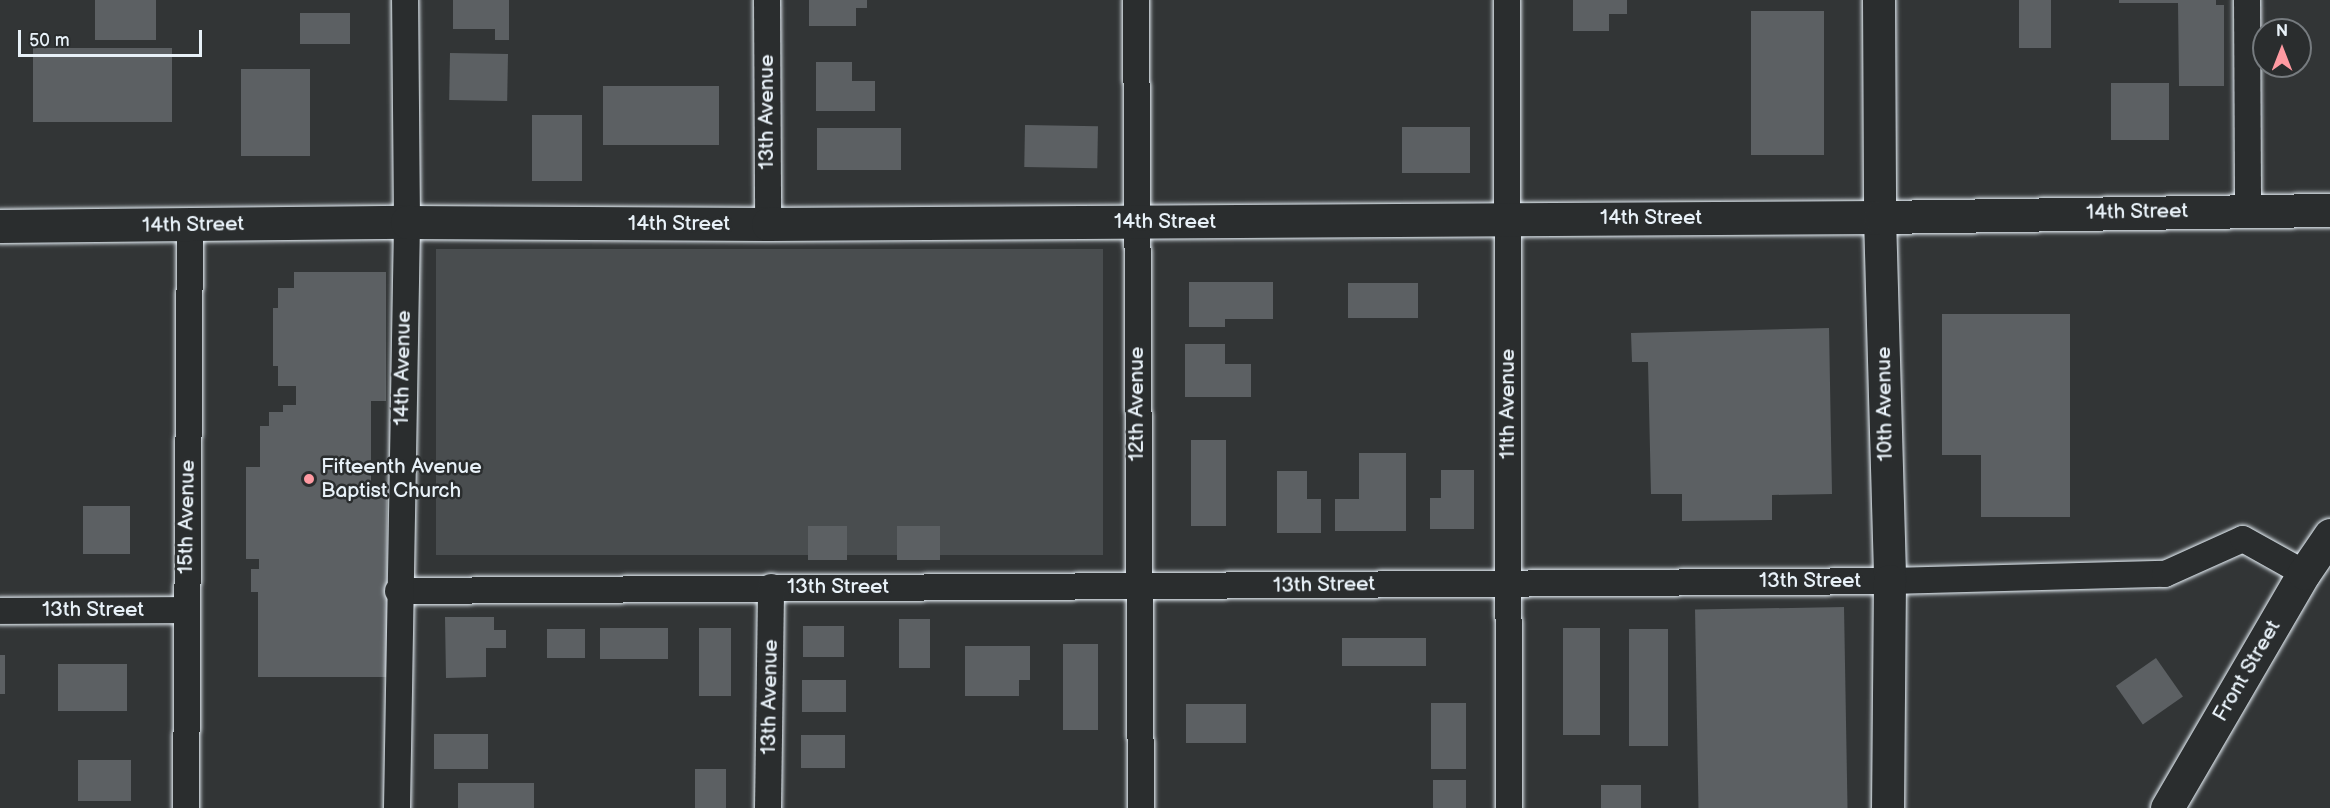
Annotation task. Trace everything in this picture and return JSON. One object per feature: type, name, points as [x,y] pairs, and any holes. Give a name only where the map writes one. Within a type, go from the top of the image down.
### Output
[{"type":"main road","name":"14th Street","points":[[0,226],[190,226],[407,222],[768,224],[1880,217],[2330,210]]},
{"type":"main road","name":"Front Street","points":[[2167,808],[2304,573],[2330,535]]},
{"type":"street","name":"14th Avenue","points":[[397,808],[398,591],[407,222],[405,0]]},
{"type":"street","name":"13th Avenue","points":[[767,0],[768,224]]},
{"type":"street","name":"12th Avenue","points":[[1136,0],[1137,587],[1141,808]]},
{"type":"street","name":"11th Avenue","points":[[1507,0],[1509,808]]},
{"type":"street","name":"10th Avenue","points":[[1879,0],[1880,217],[1890,581],[1888,808]]},
{"type":"street","points":[[2247,0],[2248,210]]},
{"type":"street","name":"15th Avenue","points":[[186,808],[190,226]]},
{"type":"street","name":"13th Street","points":[[398,591],[1890,581],[2165,574],[2242,539],[2304,573]]},
{"type":"street","name":"13th Avenue","points":[[768,808],[771,587]]},
{"type":"street","name":"13th Street","points":[[0,610],[187,610]]},
{"type":"shaded area","points":[[436,249],[1103,249],[1103,555],[436,555]]},
{"type":"building","points":[[95,0],[156,0],[156,40],[95,40]]},
{"type":"building","points":[[453,0],[509,0],[509,40],[495,40],[495,29],[453,29]]},
{"type":"building","points":[[809,0],[867,0],[867,8],[856,8],[856,26],[809,26]]},
{"type":"building","points":[[1573,0],[1627,0],[1627,14],[1609,14],[1609,31],[1573,31]]},
{"type":"building","points":[[2019,0],[2051,0],[2051,48],[2019,48]]},
{"type":"building","points":[[2119,0],[2216,0],[2216,5],[2224,5],[2224,86],[2179,86],[2178,3],[2119,3]]},
{"type":"building","points":[[1751,11],[1824,11],[1824,155],[1751,155]]},
{"type":"building","points":[[300,13],[350,13],[350,44],[300,44]]},
{"type":"building","points":[[33,48],[172,48],[172,122],[33,122]]},
{"type":"building","points":[[450,53],[508,54],[507,101],[449,100]]},
{"type":"building","points":[[816,62],[852,62],[852,81],[875,81],[875,111],[816,111]]},
{"type":"building","points":[[241,69],[310,69],[310,156],[241,156]]},
{"type":"building","points":[[2111,83],[2169,83],[2169,140],[2111,140]]},
{"type":"building","points":[[603,86],[719,86],[719,145],[603,145]]},
{"type":"building","points":[[532,115],[582,115],[582,181],[532,181]]},
{"type":"building","points":[[1025,125],[1098,126],[1097,168],[1024,167]]},
{"type":"building","points":[[1402,127],[1470,127],[1470,173],[1402,173]]},
{"type":"building","points":[[817,128],[901,128],[901,170],[817,170]]},
{"type":"building","name":"Fifteenth Avenue Baptist Church","points":[[294,272],[386,272],[386,401],[371,401],[371,492],[387,492],[387,677],[258,677],[258,592],[251,592],[251,569],[259,569],[259,559],[246,559],[246,467],[260,467],[260,426],[269,426],[269,412],[283,412],[283,405],[296,405],[296,386],[278,386],[278,366],[273,366],[273,308],[278,308],[278,288],[294,288]]},
{"type":"building","points":[[1189,282],[1273,282],[1273,319],[1225,319],[1225,327],[1189,327]]},
{"type":"building","points":[[1348,283],[1418,283],[1418,318],[1348,318]]},
{"type":"building","points":[[1942,314],[2070,314],[2070,517],[1981,517],[1981,455],[1942,455]]},
{"type":"building","points":[[1829,328],[1832,494],[1772,495],[1772,520],[1682,521],[1682,494],[1651,494],[1648,362],[1632,362],[1631,333]]},
{"type":"building","points":[[1185,344],[1225,344],[1225,364],[1251,364],[1251,397],[1185,397]]},
{"type":"building","points":[[1191,440],[1226,440],[1226,526],[1191,526]]},
{"type":"building","points":[[1359,453],[1406,453],[1406,531],[1335,531],[1335,499],[1359,499]]},
{"type":"building","points":[[1441,470],[1474,470],[1474,529],[1430,529],[1430,498],[1441,498]]},
{"type":"building","points":[[1277,471],[1307,471],[1307,499],[1321,499],[1321,533],[1277,533]]},
{"type":"building","points":[[83,506],[130,506],[130,554],[83,554]]},
{"type":"building","points":[[808,526],[847,526],[847,560],[808,560]]},
{"type":"building","points":[[897,526],[940,526],[940,560],[897,560]]},
{"type":"building","points":[[1844,607],[1848,808],[1698,808],[1695,610]]},
{"type":"building","points":[[445,617],[494,617],[494,630],[506,630],[506,648],[486,648],[486,677],[446,678]]},
{"type":"building","points":[[899,619],[930,619],[930,668],[899,668]]},
{"type":"building","points":[[803,626],[844,626],[844,657],[803,657]]},
{"type":"building","points":[[600,628],[668,628],[668,659],[600,659]]},
{"type":"building","points":[[699,628],[731,628],[731,696],[699,696]]},
{"type":"building","points":[[1563,628],[1600,628],[1600,735],[1563,735]]},
{"type":"building","points":[[547,629],[585,629],[585,658],[547,658]]},
{"type":"building","points":[[1629,629],[1668,629],[1668,746],[1629,746]]},
{"type":"building","points":[[1342,638],[1426,638],[1426,666],[1342,666]]},
{"type":"building","points":[[1063,644],[1098,644],[1098,730],[1063,730]]},
{"type":"building","points":[[965,646],[1030,646],[1030,680],[1019,680],[1019,696],[965,696]]},
{"type":"building","points":[[0,655],[5,655],[5,694],[0,694]]},
{"type":"building","points":[[2156,658],[2183,697],[2143,725],[2116,686]]},
{"type":"building","points":[[58,664],[127,664],[127,711],[58,711]]},
{"type":"building","points":[[802,680],[846,680],[846,712],[802,712]]},
{"type":"building","points":[[1431,703],[1466,703],[1466,769],[1431,769]]},
{"type":"building","points":[[1186,704],[1246,704],[1246,743],[1186,743]]},
{"type":"building","points":[[434,734],[488,734],[488,769],[434,769]]},
{"type":"building","points":[[801,735],[845,735],[845,768],[801,768]]},
{"type":"building","points":[[78,760],[131,760],[131,801],[78,801]]},
{"type":"building","points":[[695,769],[726,769],[726,808],[695,808]]},
{"type":"building","points":[[1433,780],[1466,780],[1466,808],[1433,808]]},
{"type":"building","points":[[458,783],[534,783],[534,808],[458,808]]},
{"type":"building","points":[[1601,785],[1641,785],[1641,808],[1601,808]]},
{"type":"place","name":"Fifteenth Avenue Baptist Church","points":[[309,479]]}]
